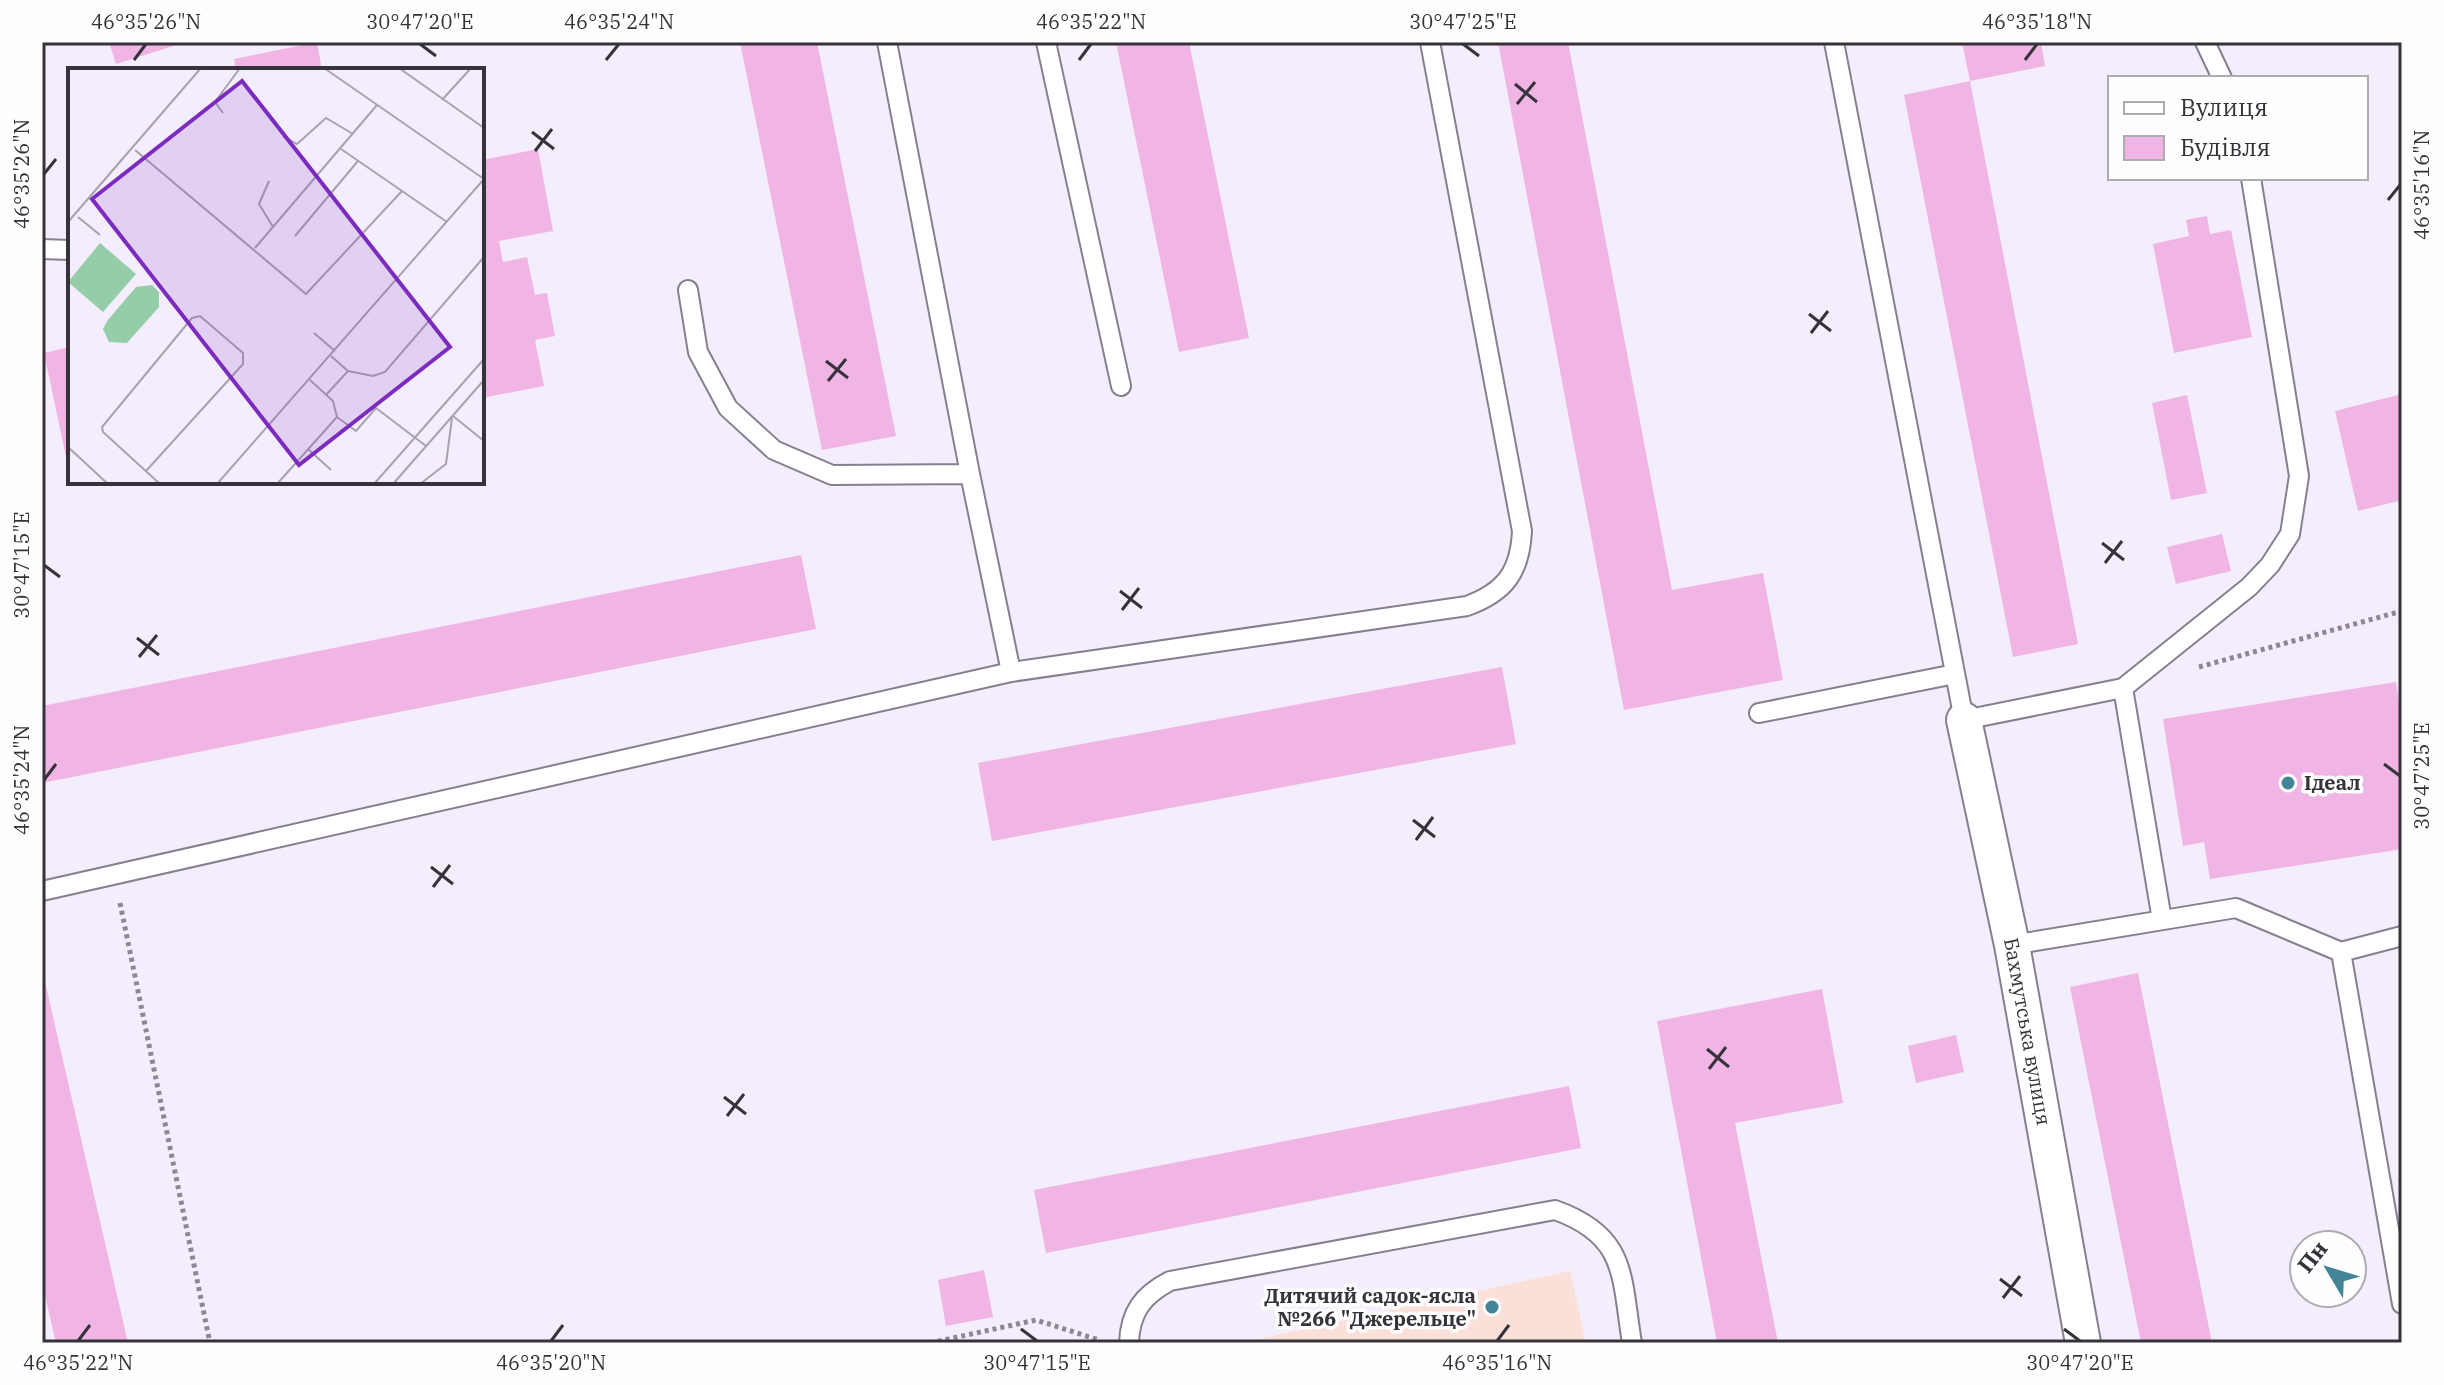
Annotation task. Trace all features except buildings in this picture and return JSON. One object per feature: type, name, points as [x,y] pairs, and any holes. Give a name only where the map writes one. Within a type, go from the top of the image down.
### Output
[{"type":"street","name":"Бахмутська вулиця","points":[[1964,720],[2012,945],[2083,1343]]},
{"type":"lane","points":[[887,42],[1011,672]]},
{"type":"lane","points":[[1046,42],[1121,386]]},
{"type":"lane","points":[[42,891],[1011,672],[1467,606],[1486,599],[1502,587],[1514,570],[1521,551],[1522,531],[1430,42]]},
{"type":"lane","points":[[1834,42],[1964,720],[2123,688],[2249,587],[2270,565],[2290,534],[2299,476],[2251,180]]},
{"type":"lane","points":[[2205,42],[2221,76]]},
{"type":"lane","points":[[42,249],[68,250]]},
{"type":"lane","points":[[688,290],[698,352],[705,366],[728,408],[774,450],[832,475],[970,474]]},
{"type":"lane","points":[[1759,713],[1955,674]]},
{"type":"lane","points":[[2123,688],[2162,920]]},
{"type":"lane","points":[[2012,945],[2236,908],[2341,952],[2402,936]]},
{"type":"lane","points":[[2341,952],[2399,1267],[2402,1304]]},
{"type":"lane","points":[[1129,1342],[1131,1322],[1139,1304],[1152,1290],[1170,1281],[1555,1210],[1580,1219],[1602,1235],[1617,1257],[1632,1343]]},
{"type":"path","points":[[2197,667],[2402,611]]},
{"type":"path","points":[[114,874],[210,1343]]},
{"type":"path","points":[[930,1343],[1036,1320],[1093,1340],[1129,1342]]},
{"type":"shaded area","name":"Дитячий садок-ясла №266 \"Джерельце\"","points":[[1570,1271],[1586,1343],[1241,1343]]},
{"type":"place","name":"Ідеал","points":[[2288,783]]},
{"type":"place","name":"Дитячий садок-ясла №266 \"Джерельце\"","points":[[1492,1307]]}]
